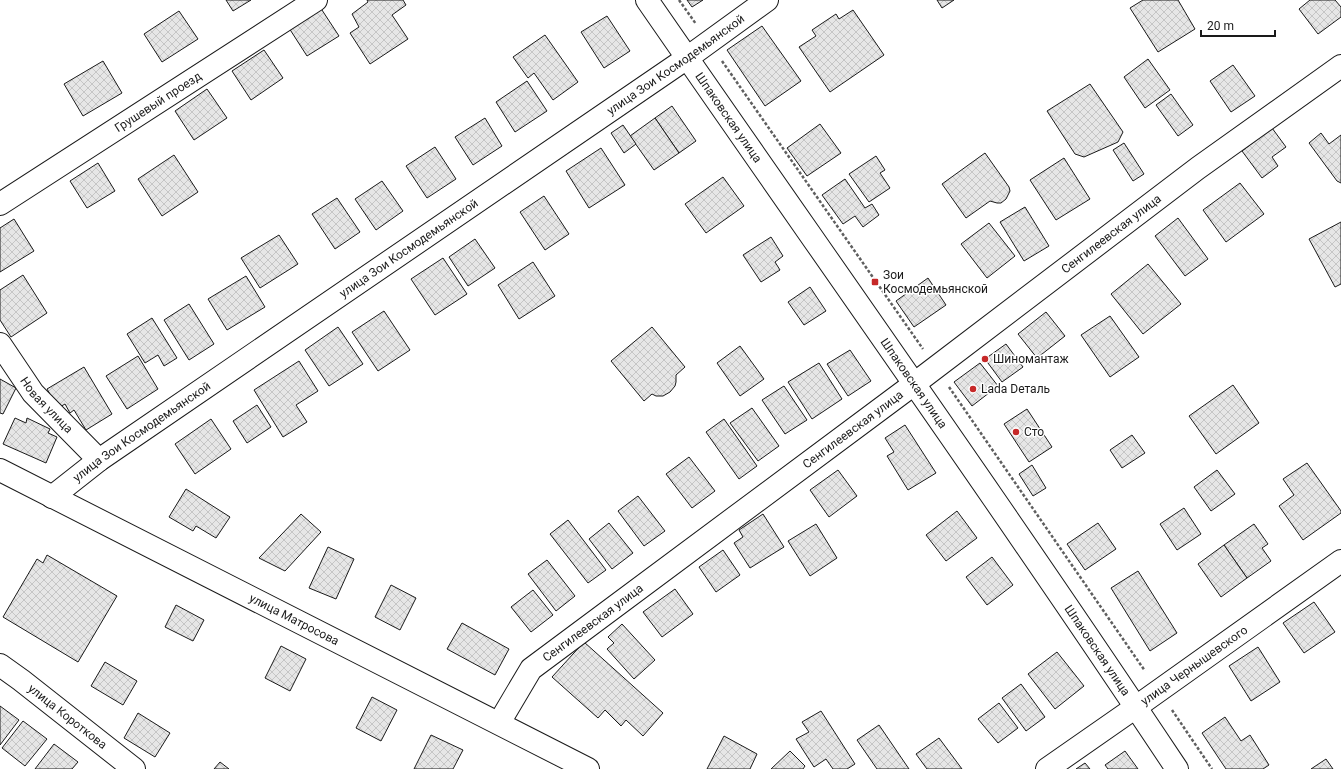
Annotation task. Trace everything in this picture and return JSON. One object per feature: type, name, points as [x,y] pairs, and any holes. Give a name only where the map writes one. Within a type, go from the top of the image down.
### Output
[{"type":"street","name":"Грушевый проезд","points":[[0,204],[316,0]]},
{"type":"street","name":"Шпаковская улица","points":[[647,0],[914,384],[1177,769]]},
{"type":"street","name":"улица Зои Космодемьянской","points":[[52,497],[99,460],[709,43],[767,0]]},
{"type":"street","name":"Сенгилеевская улица","points":[[499,723],[530,669],[936,368],[1198,168],[1341,66]]},
{"type":"street","name":"Новая улица","points":[[0,344],[33,393],[99,460]]},
{"type":"street","name":"улица Матросова","points":[[0,470],[588,769]]},
{"type":"street","name":"улица Чернышевского","points":[[1047,769],[1341,561]]},
{"type":"street","name":"улица Короткова","points":[[0,665],[22,680],[134,769]]},
{"type":"path","points":[[679,0],[936,368],[1212,769]]},
{"type":"building","points":[[226,0],[251,0],[233,11]]},
{"type":"building","points":[[367,0],[403,0],[406,5],[392,15],[408,39],[370,64],[350,33],[359,27],[352,14],[368,2]]},
{"type":"building","points":[[687,0],[703,0],[692,7]]},
{"type":"building","points":[[937,0],[954,0],[942,8]]},
{"type":"building","points":[[1143,0],[1178,0],[1195,29],[1158,52],[1130,8]]},
{"type":"building","points":[[1310,0],[1335,0],[1341,7],[1341,17],[1318,34],[1299,9]]},
{"type":"building","points":[[320,7],[339,36],[307,56],[289,28]]},
{"type":"building","points":[[853,10],[884,55],[830,92],[799,47],[816,36],[812,30],[836,14],[839,19]]},
{"type":"building","points":[[179,11],[198,39],[162,62],[144,34]]},
{"type":"building","points":[[607,16],[630,51],[604,68],[581,32]]},
{"type":"building","points":[[762,26],[801,81],[765,106],[727,50]]},
{"type":"building","points":[[545,35],[578,82],[553,100],[534,73],[528,78],[513,57]]},
{"type":"building","points":[[264,50],[283,78],[251,100],[232,71]]},
{"type":"building","points":[[1148,59],[1170,90],[1145,108],[1124,77]]},
{"type":"building","points":[[103,61],[122,93],[83,116],[64,84]]},
{"type":"building","points":[[1233,65],[1255,96],[1231,112],[1210,81]]},
{"type":"building","points":[[527,81],[547,111],[515,132],[496,102]]},
{"type":"building","points":[[1090,84],[1123,132],[1118,142],[1084,157],[1075,154],[1047,111]]},
{"type":"building","points":[[207,89],[227,118],[194,140],[175,111]]},
{"type":"building","points":[[1171,94],[1193,125],[1178,136],[1156,105]]},
{"type":"building","points":[[672,106],[696,141],[679,153],[655,118]]},
{"type":"building","points":[[485,118],[502,146],[473,165],[455,137]]},
{"type":"building","points":[[655,118],[679,153],[654,170],[630,136]]},
{"type":"building","points":[[820,124],[841,153],[807,176],[787,148]]},
{"type":"building","points":[[623,125],[636,144],[624,153],[611,133]]},
{"type":"building","points":[[1272,128],[1286,147],[1272,157],[1278,166],[1262,178],[1242,151]]},
{"type":"building","points":[[1321,133],[1329,144],[1341,135],[1341,183],[1337,181],[1309,143]]},
{"type":"building","points":[[1124,143],[1144,174],[1133,181],[1113,150]]},
{"type":"building","points":[[435,147],[456,179],[427,198],[406,166]]},
{"type":"building","points":[[601,148],[625,185],[589,208],[566,171]]},
{"type":"building","points":[[985,153],[1009,187],[1010,191],[1006,199],[1001,203],[990,201],[966,218],[942,184]]},
{"type":"building","points":[[174,155],[198,192],[162,216],[138,179]]},
{"type":"building","points":[[876,156],[885,170],[880,173],[890,188],[869,202],[849,174]]},
{"type":"building","points":[[1064,158],[1090,199],[1056,220],[1030,180]]},
{"type":"building","points":[[98,163],[115,191],[87,208],[70,181]]},
{"type":"building","points":[[723,177],[744,206],[706,233],[685,204]]},
{"type":"building","points":[[845,179],[865,208],[872,204],[879,215],[863,227],[855,216],[843,224],[822,195]]},
{"type":"building","points":[[382,181],[403,211],[376,230],[355,199]]},
{"type":"building","points":[[1240,183],[1264,214],[1226,242],[1203,210]]},
{"type":"building","points":[[544,196],[569,234],[545,250],[520,212]]},
{"type":"building","points":[[337,198],[360,232],[335,249],[312,214]]},
{"type":"building","points":[[1025,207],[1049,246],[1024,261],[1000,222]]},
{"type":"building","points":[[1178,218],[1208,259],[1185,276],[1155,236]]},
{"type":"building","points":[[14,219],[34,251],[0,272],[0,228]]},
{"type":"building","points":[[1341,222],[1341,284],[1335,287],[1309,239]]},
{"type":"building","points":[[989,223],[1015,256],[987,278],[961,244]]},
{"type":"building","points":[[279,235],[298,264],[260,288],[241,258]]},
{"type":"building","points":[[771,237],[783,256],[775,262],[780,270],[761,282],[743,255]]},
{"type":"building","points":[[475,239],[495,268],[468,286],[449,257]]},
{"type":"building","points":[[443,258],[467,294],[435,315],[411,279]]},
{"type":"building","points":[[533,262],[555,296],[519,319],[498,285]]},
{"type":"building","points":[[1148,264],[1181,304],[1143,334],[1111,294]]},
{"type":"building","points":[[23,275],[47,313],[11,337],[0,320],[0,290]]},
{"type":"building","points":[[246,276],[265,307],[227,330],[208,299]]},
{"type":"building","points":[[928,278],[946,305],[914,327],[896,301]]},
{"type":"building","points":[[810,287],[826,311],[804,325],[788,302]]},
{"type":"building","points":[[189,304],[214,344],[189,360],[164,320]]},
{"type":"building","points":[[384,311],[410,350],[378,371],[352,332]]},
{"type":"building","points":[[1046,312],[1065,336],[1037,358],[1018,334]]},
{"type":"building","points":[[1110,316],[1139,357],[1110,377],[1081,335]]},
{"type":"building","points":[[152,318],[177,358],[164,366],[158,355],[145,363],[127,334]]},
{"type":"building","points":[[338,327],[363,364],[329,386],[305,350]]},
{"type":"building","points":[[652,327],[685,367],[676,375],[675,386],[670,392],[663,396],[656,396],[652,394],[644,401],[611,361]]},
{"type":"building","points":[[1006,344],[1023,367],[1002,382],[985,359]]},
{"type":"building","points":[[740,346],[764,379],[740,396],[717,363]]},
{"type":"building","points":[[850,350],[871,381],[848,396],[827,364]]},
{"type":"building","points":[[138,356],[158,389],[127,409],[106,376]]},
{"type":"building","points":[[299,361],[318,391],[296,405],[307,422],[283,437],[254,390]]},
{"type":"building","points":[[819,363],[842,399],[812,419],[788,382]]},
{"type":"building","points":[[980,363],[998,386],[972,406],[954,382]]},
{"type":"building","points":[[84,367],[112,414],[86,430],[74,410],[70,413],[65,404],[58,408],[47,389]]},
{"type":"building","points":[[0,379],[16,388],[3,414],[0,413]]},
{"type":"building","points":[[1233,385],[1259,423],[1216,454],[1189,416]]},
{"type":"building","points":[[784,386],[807,420],[785,434],[762,400]]},
{"type":"building","points":[[257,405],[271,427],[247,443],[233,421]]},
{"type":"building","points":[[752,408],[779,446],[758,461],[730,423]]},
{"type":"building","points":[[1027,409],[1052,447],[1029,462],[1004,424]]},
{"type":"building","points":[[15,418],[26,423],[27,418],[50,429],[48,433],[57,437],[46,463],[3,444]]},
{"type":"building","points":[[211,419],[231,449],[195,474],[175,444]]},
{"type":"building","points":[[724,419],[757,466],[739,479],[706,432]]},
{"type":"building","points":[[905,425],[936,473],[908,490],[887,456],[894,452],[885,438]]},
{"type":"building","points":[[1132,435],[1145,453],[1122,468],[1110,450]]},
{"type":"building","points":[[689,457],[715,491],[692,508],[666,474]]},
{"type":"building","points":[[1307,463],[1341,513],[1303,540],[1279,506],[1294,495],[1283,479]]},
{"type":"building","points":[[1032,465],[1046,488],[1033,496],[1019,474]]},
{"type":"building","points":[[838,470],[857,496],[829,517],[810,490]]},
{"type":"building","points":[[1217,470],[1235,494],[1211,511],[1194,487]]},
{"type":"building","points":[[186,489],[230,517],[216,538],[196,526],[193,531],[169,517]]},
{"type":"building","points":[[638,496],[665,531],[644,546],[618,511]]},
{"type":"building","points":[[1184,508],[1201,534],[1177,550],[1160,524]]},
{"type":"building","points":[[957,511],[977,538],[946,561],[926,535]]},
{"type":"building","points":[[301,514],[321,532],[285,571],[259,558]]},
{"type":"building","points":[[763,514],[784,547],[750,568],[734,543],[743,537],[739,530]]},
{"type":"building","points":[[568,520],[606,570],[588,583],[550,534]]},
{"type":"building","points":[[609,523],[633,553],[612,569],[589,539]]},
{"type":"building","points":[[1098,523],[1116,549],[1085,570],[1067,544]]},
{"type":"building","points":[[816,524],[837,558],[810,576],[788,541]]},
{"type":"building","points":[[1254,524],[1268,544],[1262,548],[1271,561],[1247,578],[1224,545]]},
{"type":"building","points":[[1224,545],[1247,578],[1221,597],[1198,564]]},
{"type":"building","points":[[328,547],[354,559],[336,599],[309,588]]},
{"type":"building","points":[[723,550],[740,575],[716,592],[699,567]]},
{"type":"building","points":[[47,555],[117,596],[78,662],[3,617],[37,559],[43,563]]},
{"type":"building","points":[[992,557],[1013,585],[987,605],[966,577]]},
{"type":"building","points":[[547,560],[575,596],[556,611],[528,574]]},
{"type":"building","points":[[1138,571],[1177,633],[1150,651],[1111,588]]},
{"type":"building","points":[[391,585],[416,598],[400,630],[375,617]]},
{"type":"building","points":[[675,589],[693,614],[662,637],[643,612]]},
{"type":"building","points":[[533,590],[553,615],[531,632],[511,607]]},
{"type":"building","points":[[1314,602],[1335,632],[1304,653],[1283,623]]},
{"type":"building","points":[[176,605],[204,620],[193,641],[165,627]]},
{"type":"building","points":[[462,623],[509,649],[495,675],[447,649]]},
{"type":"building","points":[[622,624],[655,660],[634,679],[607,649],[614,643],[608,637]]},
{"type":"building","points":[[584,642],[663,713],[643,736],[626,720],[621,726],[605,710],[598,718],[552,677]]},
{"type":"building","points":[[281,646],[306,659],[290,691],[265,678]]},
{"type":"building","points":[[1258,647],[1280,682],[1251,701],[1229,666]]},
{"type":"building","points":[[1057,652],[1084,686],[1055,709],[1028,674]]},
{"type":"building","points":[[105,662],[137,681],[123,705],[91,686]]},
{"type":"building","points":[[1021,684],[1045,717],[1026,731],[1002,698]]},
{"type":"building","points":[[372,697],[397,710],[381,741],[356,728]]},
{"type":"building","points":[[999,703],[1018,728],[998,743],[978,719]]},
{"type":"building","points":[[0,706],[19,720],[0,745]]},
{"type":"building","points":[[821,711],[855,764],[847,769],[833,769],[826,759],[814,767],[796,739],[809,732],[802,722]]},
{"type":"building","points":[[138,713],[170,733],[155,757],[124,738]]},
{"type":"building","points":[[1225,717],[1241,741],[1250,735],[1269,765],[1263,769],[1226,769],[1202,733]]},
{"type":"building","points":[[23,721],[47,739],[25,766],[2,748]]},
{"type":"building","points":[[879,725],[909,769],[877,769],[857,740]]},
{"type":"building","points":[[431,735],[463,750],[453,769],[414,769]]},
{"type":"building","points":[[724,736],[757,754],[750,769],[707,769]]},
{"type":"building","points":[[939,738],[962,769],[927,769],[916,754]]},
{"type":"building","points":[[54,744],[78,762],[72,769],[35,769]]},
{"type":"building","points":[[790,751],[805,766],[803,769],[771,769]]},
{"type":"building","points":[[1125,751],[1138,769],[1108,769],[1105,765]]},
{"type":"building","points":[[1326,759],[1333,769],[1311,769]]},
{"type":"building","points":[[220,762],[229,769],[214,769]]},
{"type":"building","points":[[1085,763],[1090,769],[1076,769]]},
{"type":"place","name":"Зои Космодемьянской","points":[[875,282]]},
{"type":"place","name":"Шиномантаж","points":[[985,359]]},
{"type":"place","name":"Lada Dеталь","points":[[973,389]]},
{"type":"place","name":"Сто","points":[[1016,432]]}]
